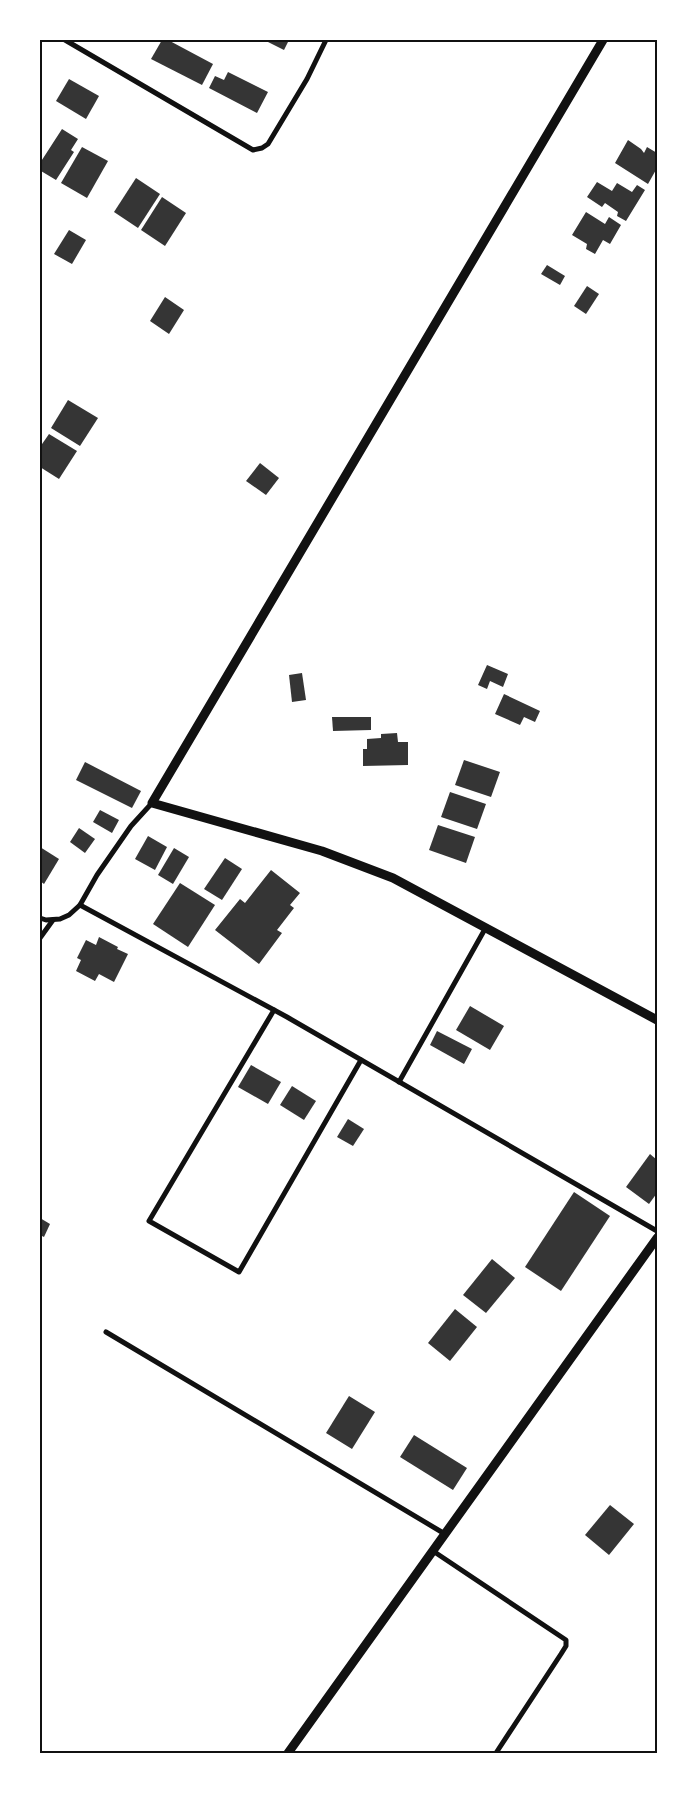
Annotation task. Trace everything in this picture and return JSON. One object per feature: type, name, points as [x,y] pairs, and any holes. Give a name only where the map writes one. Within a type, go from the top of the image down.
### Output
[{"type":"street","points":[[65,40],[253,150],[268,144],[307,79],[326,40]]},
{"type":"street","points":[[40,918],[52,920],[69,915],[80,905],[97,875],[125,834],[152,803],[603,40]]},
{"type":"street","points":[[152,803],[322,850],[393,878],[657,1020]]},
{"type":"street","points":[[80,905],[274,1010],[657,1231]]},
{"type":"street","points":[[40,938],[52,920]]},
{"type":"street","points":[[399,1082],[486,929]]},
{"type":"street","points":[[274,1010],[149,1221],[239,1272],[361,1060]]},
{"type":"street","points":[[288,1753],[657,1238]]},
{"type":"street","points":[[106,1332],[445,1534]]},
{"type":"street","points":[[433,1551],[566,1640],[566,1646],[496,1753]]},
{"type":"building","points":[[162,40],[168,40],[213,64],[202,85],[151,59]]},
{"type":"building","points":[[264,40],[289,40],[284,50]]},
{"type":"building","points":[[228,72],[268,92],[257,113],[209,88],[215,76],[224,80]]},
{"type":"building","points":[[69,79],[99,96],[86,119],[56,101]]},
{"type":"building","points":[[62,129],[78,139],[71,150],[74,152],[56,180],[41,171],[40,173],[40,163]]},
{"type":"building","points":[[628,140],[644,153],[647,147],[657,153],[657,168],[648,184],[615,163]]},
{"type":"building","points":[[82,147],[108,161],[87,198],[61,183]]},
{"type":"building","points":[[136,178],[160,194],[138,228],[114,212]]},
{"type":"building","points":[[597,182],[612,191],[617,183],[632,192],[637,185],[645,190],[626,221],[617,216],[618,212],[605,203],[602,207],[587,197]]},
{"type":"building","points":[[162,197],[186,213],[165,246],[141,230]]},
{"type":"building","points":[[586,212],[605,224],[609,217],[621,225],[610,244],[603,240],[595,254],[586,249],[587,244],[572,235]]},
{"type":"building","points":[[69,230],[86,240],[72,264],[54,254]]},
{"type":"building","points":[[547,265],[565,276],[560,285],[541,274]]},
{"type":"building","points":[[587,286],[599,294],[586,314],[574,306]]},
{"type":"building","points":[[165,297],[184,310],[169,334],[150,321]]},
{"type":"building","points":[[68,400],[98,418],[80,446],[51,428]]},
{"type":"building","points":[[49,434],[77,451],[59,479],[40,467],[40,447]]},
{"type":"building","points":[[260,463],[279,478],[266,495],[246,481]]},
{"type":"building","points":[[487,665],[508,674],[503,687],[490,681],[487,689],[478,685]]},
{"type":"building","points":[[302,673],[306,700],[292,702],[289,675]]},
{"type":"building","points":[[504,694],[540,711],[535,722],[524,717],[520,725],[495,714]]},
{"type":"building","points":[[332,717],[371,717],[371,730],[333,731]]},
{"type":"building","points":[[397,733],[398,742],[408,742],[408,765],[363,766],[363,749],[367,749],[367,739],[381,738],[381,734]]},
{"type":"building","points":[[464,760],[500,772],[491,797],[455,785]]},
{"type":"building","points":[[85,762],[141,791],[132,808],[76,780]]},
{"type":"building","points":[[450,792],[486,804],[477,829],[441,817]]},
{"type":"building","points":[[100,810],[119,820],[112,833],[93,822]]},
{"type":"building","points":[[438,825],[475,837],[466,863],[429,850]]},
{"type":"building","points":[[79,828],[95,839],[85,853],[70,842]]},
{"type":"building","points":[[148,836],[167,847],[155,870],[135,859]]},
{"type":"building","points":[[40,847],[59,859],[44,884],[40,881]]},
{"type":"building","points":[[174,848],[189,857],[173,884],[158,875]]},
{"type":"building","points":[[225,858],[242,869],[222,900],[204,889]]},
{"type":"building","points":[[271,870],[300,893],[290,905],[294,908],[277,930],[282,933],[259,964],[215,930],[240,899],[245,903]]},
{"type":"building","points":[[180,883],[215,905],[188,947],[153,924]]},
{"type":"building","points":[[99,937],[128,954],[114,982],[99,974],[95,981],[76,971],[81,960],[77,958],[86,940],[96,945]]},
{"type":"building","points":[[470,1006],[504,1026],[490,1050],[456,1030]]},
{"type":"building","points":[[437,1031],[472,1049],[464,1064],[430,1045]]},
{"type":"building","points":[[251,1065],[281,1082],[268,1104],[238,1087]]},
{"type":"building","points":[[292,1086],[316,1101],[304,1120],[280,1105]]},
{"type":"building","points":[[348,1119],[364,1129],[353,1146],[337,1137]]},
{"type":"building","points":[[650,1154],[657,1160],[657,1193],[649,1204],[626,1187]]},
{"type":"building","points":[[574,1192],[610,1216],[561,1291],[525,1267]]},
{"type":"building","points":[[40,1218],[50,1224],[44,1237],[40,1235]]},
{"type":"building","points":[[492,1259],[515,1278],[486,1313],[463,1295]]},
{"type":"building","points":[[455,1309],[477,1327],[450,1361],[428,1343]]},
{"type":"building","points":[[349,1396],[375,1412],[352,1449],[326,1433]]},
{"type":"building","points":[[414,1435],[467,1468],[453,1490],[400,1457]]},
{"type":"building","points":[[610,1505],[634,1524],[609,1555],[585,1535]]}]
